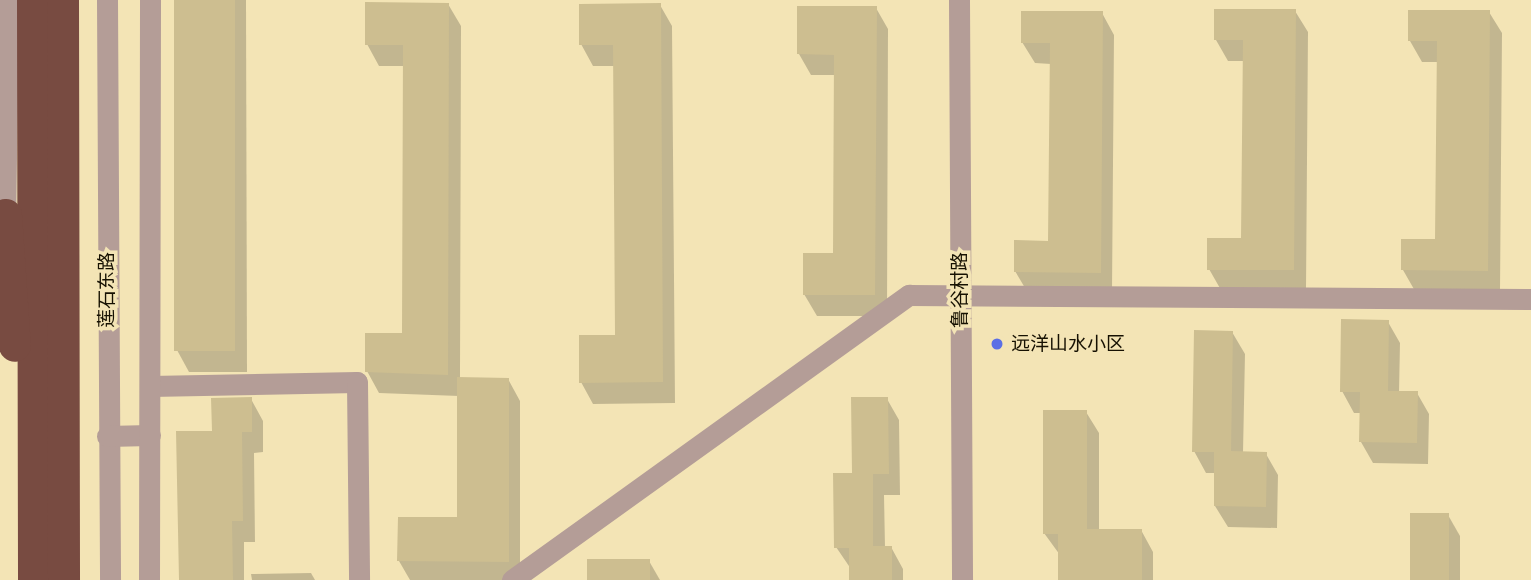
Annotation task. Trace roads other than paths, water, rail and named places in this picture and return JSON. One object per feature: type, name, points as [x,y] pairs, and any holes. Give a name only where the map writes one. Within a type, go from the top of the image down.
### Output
[{"type":"highway","points":[[32,580],[33,0]]},
{"type":"highway","points":[[64,0],[64,580]]},
{"type":"highway","points":[[6,215],[32,580]]},
{"type":"street","points":[[0,280],[6,215],[8,0]]},
{"type":"street","name":"莲石东路","points":[[107,0],[107,436],[110,580]]},
{"type":"street","points":[[149,580],[150,0]]},
{"type":"street","name":"鲁谷村路","points":[[959,0],[962,580]]},
{"type":"street","points":[[512,580],[909,295],[960,293],[1531,299]]},
{"type":"street","points":[[150,386],[357,382],[359,580]]},
{"type":"street","points":[[107,436],[150,435]]},
{"type":"place","name":"远洋山水小区","points":[[997,344]]}]
